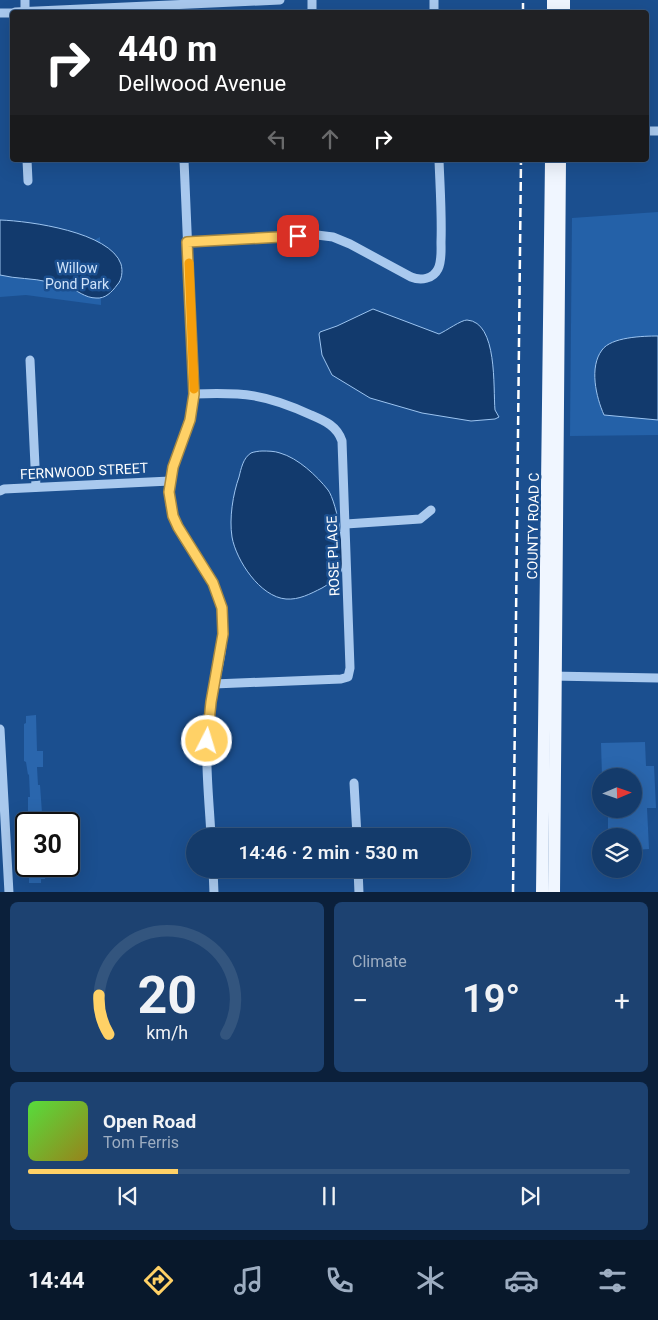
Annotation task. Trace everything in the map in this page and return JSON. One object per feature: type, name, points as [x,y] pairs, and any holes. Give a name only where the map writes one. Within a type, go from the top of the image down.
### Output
[{"type":"main road","name":"COUNTY ROAD C","points":[[551,162],[551,676],[554,892]]},
{"type":"main road","name":"COUNTY ROAD C","points":[[542,892],[551,676],[560,162]]},
{"type":"street","points":[[128,10],[179,9],[280,0]]},
{"type":"street","points":[[27,162],[28,181]]},
{"type":"street","points":[[184,162],[194,394],[190,420],[173,467],[170,481],[170,504],[178,527],[213,583],[222,608],[223,634],[214,684],[207,741],[211,828]]},
{"type":"street","points":[[187,242],[317,235],[333,236],[420,280],[432,276],[439,267],[442,222],[440,162]]},
{"type":"street","points":[[30,360],[36,487]]},
{"type":"street","name":"ROSE PLACE","points":[[194,394],[240,393],[276,400],[330,424],[340,434],[342,441],[350,668],[348,677],[341,679],[214,684]]},
{"type":"street","name":"FERNWOOD STREET","points":[[0,491],[4,489],[36,487],[170,481]]},
{"type":"street","points":[[346,524],[420,519],[431,510]]},
{"type":"street","points":[[551,676],[658,678]]},
{"type":"street","points":[[0,729],[9,892]]},
{"type":"street","points":[[354,783],[356,828]]},
{"type":"street","points":[[213,878],[214,892]]},
{"type":"street","points":[[358,878],[359,892]]},
{"type":"green space","points":[[658,212],[658,435],[570,436],[572,218]]},
{"type":"green space","name":"Willow Pond Park","points":[[100,237],[101,305],[26,295],[0,297],[0,254],[70,253]]},
{"type":"shaded area","points":[[0,220],[68,230],[102,244],[114,253],[121,264],[120,281],[108,294],[96,298],[88,297],[59,284],[0,275]]},
{"type":"shaded area","points":[[373,309],[439,334],[464,320],[477,324],[484,332],[489,344],[492,358],[495,410],[499,417],[471,421],[422,413],[370,398],[332,375],[322,355],[320,332]]},
{"type":"shaded area","points":[[658,336],[658,420],[604,415],[598,400],[595,382],[596,365],[602,350],[612,342],[620,340]]},
{"type":"shaded area","points":[[262,451],[278,452],[300,463],[313,473],[328,490],[335,506],[343,557],[340,574],[322,588],[300,598],[286,599],[276,597],[267,592],[251,576],[234,546],[231,522],[232,506],[242,467],[248,455]]},
{"type":"building","points":[[36,715],[37,751],[43,751],[43,767],[37,767],[42,812],[28,812],[28,797],[30,797],[29,774],[26,762],[24,761],[24,724],[26,723],[26,716]]},
{"type":"building","points":[[645,742],[646,766],[654,766],[656,808],[647,808],[649,849],[642,849],[642,828],[608,828],[608,818],[642,818],[642,768],[602,768],[601,743]]},
{"type":"building","points":[[29,877],[45,877],[45,879],[41,879],[41,883],[29,883]]},
{"type":"railway","points":[[523,0],[523,10]]},
{"type":"railway","points":[[513,892],[521,162]]},
{"type":"slow traffic","points":[[189,263],[194,389]]},
{"type":"route","points":[[207,741],[211,702],[223,634],[222,608],[213,583],[178,527],[173,516],[169,492],[173,467],[190,420],[194,394],[187,242],[298,236]]}]
